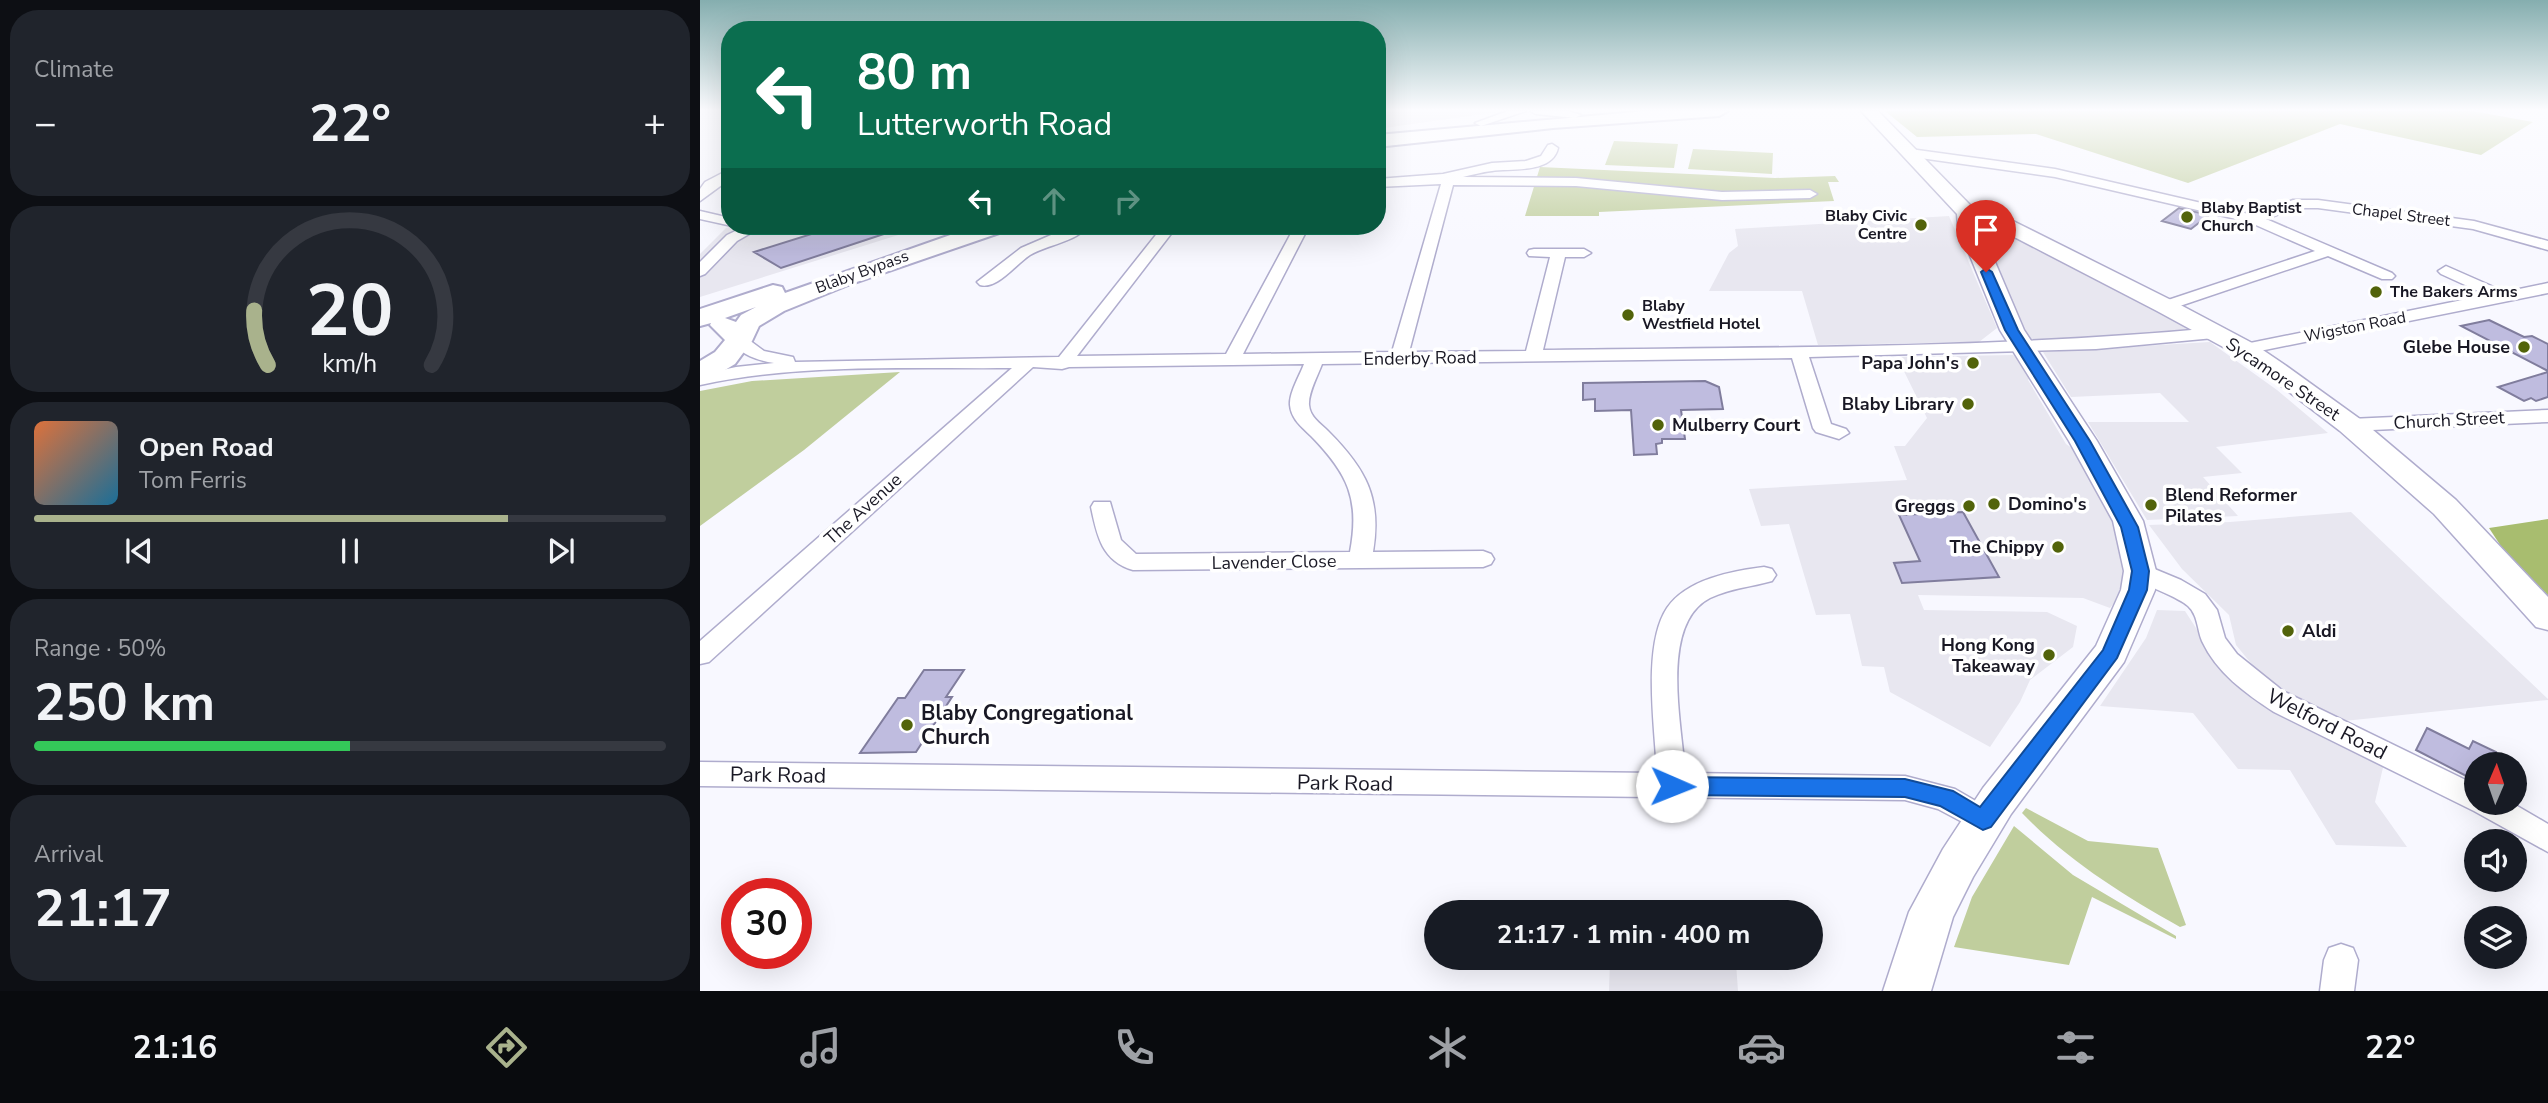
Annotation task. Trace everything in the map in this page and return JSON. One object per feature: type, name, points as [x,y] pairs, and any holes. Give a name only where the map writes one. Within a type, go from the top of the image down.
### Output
[{"type":"main road","name":"Blaby Bypass","points":[[700,321],[942,235]]},
{"type":"main road","name":"Blaby Bypass","points":[[700,373],[725,358],[750,321],[775,306],[839,280],[971,235]]},
{"type":"main road","points":[[700,321],[734,329],[739,339]]},
{"type":"street","points":[[1444,179],[1492,167],[1527,165],[1546,157]]},
{"type":"street","points":[[1907,991],[1932,912],[1983,820],[2111,653],[2138,590],[2140,571],[2128,521],[2104,476],[2012,330],[1968,226],[1967,214],[1914,157]]},
{"type":"street","points":[[1941,157],[2055,173],[2254,219],[2387,276]]},
{"type":"street","points":[[700,197],[721,179]]},
{"type":"street","points":[[1399,359],[1447,184],[1444,179]]},
{"type":"street","points":[[1386,183],[1444,179],[1576,182],[1722,196],[1810,194]]},
{"type":"street","name":"Chapel Street","points":[[2254,219],[2293,204],[2318,204],[2474,225],[2548,246]]},
{"type":"street","name":"Sycamore Street","points":[[1967,214],[2002,223],[2245,349],[2350,425],[2445,507],[2548,618]]},
{"type":"street","points":[[700,215],[721,220]]},
{"type":"street","points":[[700,271],[735,235]]},
{"type":"street","points":[[1013,275],[990,278],[1026,251],[1066,235]]},
{"type":"street","points":[[1062,364],[1164,235]]},
{"type":"street","points":[[1231,362],[1297,235]]},
{"type":"street","points":[[2165,306],[2329,251]]},
{"type":"street","points":[[1534,253],[1584,253]]},
{"type":"street","points":[[1533,356],[1559,253]]},
{"type":"street","points":[[2446,271],[2504,297]]},
{"type":"street","name":"Wigston Road","points":[[2245,349],[2548,288]]},
{"type":"street","name":"Enderby Road","points":[[700,380],[736,372],[817,365],[1799,353],[2032,361],[2153,340],[2214,333]]},
{"type":"street","name":"Enderby Road","points":[[739,339],[748,350],[770,359],[817,365]]},
{"type":"street","points":[[1799,353],[1823,428],[1839,433]]},
{"type":"street","points":[[1314,360],[1299,403],[1300,410],[1303,417],[1342,457],[1355,478],[1364,501],[1366,518],[1360,561]]},
{"type":"street","name":"The Avenue","points":[[700,655],[1027,364]]},
{"type":"street","name":"Church Street","points":[[2350,425],[2548,416]]},
{"type":"street","name":"Lavender Close","points":[[1102,507],[1110,543],[1118,556],[1133,562],[1483,559]]},
{"type":"street","name":"Welford Road","points":[[2140,571],[2182,591],[2201,605],[2216,644],[2244,677],[2262,692],[2283,705],[2464,793]]},
{"type":"street","points":[[1672,786],[1664,655],[1677,612],[1700,593],[1735,579],[1764,575]]},
{"type":"street","name":"Park Road","points":[[700,774],[1905,788],[1945,798],[1983,820]]},
{"type":"street","points":[[2508,816],[2548,839]]},
{"type":"shaded area","points":[[1949,216],[1997,328],[1979,342],[1818,345],[1802,291],[1709,291],[1729,253],[1738,246],[1735,229]]},
{"type":"shaded area","points":[[1985,220],[2191,328],[2190,331],[2028,342],[1977,223]]},
{"type":"shaded area","points":[[721,233],[898,235],[700,297],[700,254]]},
{"type":"shaded area","points":[[2210,342],[2277,390],[2328,433],[2216,447],[2242,473],[2203,477],[2238,516],[2147,520],[2088,422],[2189,422],[2160,393],[2071,397],[2043,352]]},
{"type":"shaded area","points":[[2013,355],[2022,361],[2032,376],[2028,380],[2066,444],[2081,454],[2116,522],[2125,579],[2119,597],[2110,608],[2083,598],[1918,595],[1924,610],[2047,612],[2077,626],[2073,647],[2030,680],[2020,702],[1990,747],[1890,692],[1884,667],[1862,666],[1850,614],[1816,615],[1789,524],[1761,526],[1749,489],[1907,480],[1894,446],[1905,446],[1927,418],[1897,357]]},
{"type":"shaded area","points":[[2351,512],[2548,700],[2344,721],[2307,704],[2259,673],[2236,645],[2229,615],[2182,569],[2149,525],[2230,522]]},
{"type":"shaded area","points":[[2157,610],[2185,611],[2225,673],[2238,687],[2267,708],[2300,726],[2385,759],[2375,802],[2407,847],[2336,845],[2290,770],[2238,769],[2193,713],[2100,706],[2146,638]]},
{"type":"shaded area","points":[[1610,970],[1736,970],[1738,991],[1609,991]]},
{"type":"green space","points":[[1608,157],[1676,157],[1674,168],[1605,165]]},
{"type":"green space","points":[[1691,157],[1773,157],[1772,174],[1688,169]]},
{"type":"green space","points":[[2108,157],[2254,157],[2188,183]]},
{"type":"green space","points":[[1540,167],[1775,178],[1835,176],[1839,182],[1828,182],[1834,201],[1599,212],[1599,216],[1525,216]]},
{"type":"green space","points":[[900,372],[804,450],[700,526],[700,391],[752,381]]},
{"type":"green space","points":[[2548,519],[2548,602],[2510,560],[2489,528]]},
{"type":"green space","points":[[2026,808],[2088,841],[2158,848],[2186,925],[2180,927],[2159,915],[2077,862],[2022,813]]},
{"type":"green space","points":[[2014,826],[2073,875],[2176,936],[2176,939],[2092,897],[2069,965],[1954,947],[1972,897]]},
{"type":"building","name":"Blaby Baptist Church","points":[[2179,208],[2209,215],[2191,229],[2162,221]]},
{"type":"building","points":[[808,235],[881,235],[781,268],[754,252]]},
{"type":"building","name":"Glebe House","points":[[2489,320],[2524,337],[2532,336],[2548,344],[2548,371],[2461,326]]},
{"type":"building","points":[[2548,372],[2548,397],[2536,401],[2531,398],[2524,401],[2498,387]]},
{"type":"building","name":"Mulberry Court","points":[[1705,381],[1719,387],[1723,409],[1681,410],[1685,439],[1662,439],[1662,443],[1656,444],[1657,454],[1634,455],[1631,410],[1595,411],[1595,399],[1583,400],[1583,383]]},
{"type":"building","points":[[1963,512],[1999,577],[1902,583],[1894,563],[1920,561],[1899,515]]},
{"type":"building","name":"Blaby Congregational Church","points":[[924,670],[964,670],[946,697],[952,697],[916,752],[860,753],[898,698],[905,698]]},
{"type":"building","points":[[2427,728],[2469,749],[2473,741],[2496,752],[2464,752],[2464,775],[2416,750]]},
{"type":"place","name":"Blaby Baptist Church","points":[[2187,217]]},
{"type":"place","name":"Blaby Civic Centre","points":[[1921,225]]},
{"type":"place","name":"The Bakers Arms","points":[[2376,292]]},
{"type":"place","name":"Blaby Westfield Hotel","points":[[1628,315]]},
{"type":"place","name":"Glebe House","points":[[2524,347]]},
{"type":"place","name":"Papa John's","points":[[1973,363]]},
{"type":"place","name":"Blaby Library","points":[[1968,404]]},
{"type":"place","name":"Mulberry Court","points":[[1658,425]]},
{"type":"place","name":"Domino's","points":[[1994,504]]},
{"type":"place","name":"Blend Reformer Pilates","points":[[2151,505]]},
{"type":"place","name":"Greggs","points":[[1969,506]]},
{"type":"place","name":"The Chippy","points":[[2058,547]]},
{"type":"place","name":"Aldi","points":[[2288,631]]},
{"type":"place","name":"Hong Kong Takeaway","points":[[2049,655]]},
{"type":"place","name":"Blaby Congregational Church","points":[[907,725]]},
{"type":"route","points":[[1672,786],[1905,788],[1926,791],[1945,798],[1983,820],[2111,653],[2138,590],[2140,571],[2130,527],[2104,476],[2012,330],[1986,272]]}]
